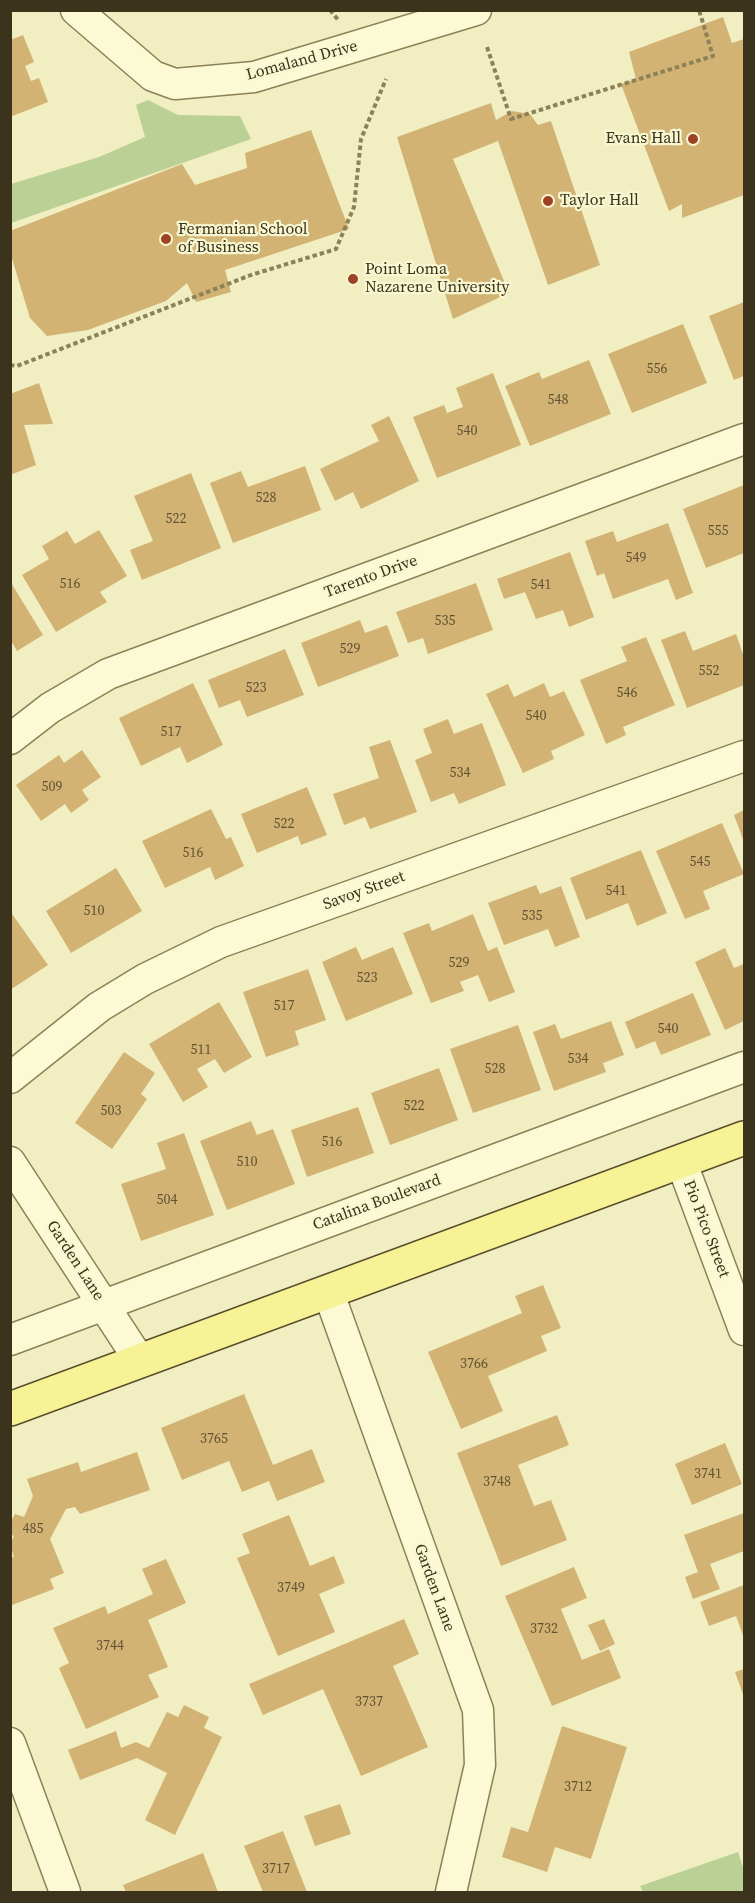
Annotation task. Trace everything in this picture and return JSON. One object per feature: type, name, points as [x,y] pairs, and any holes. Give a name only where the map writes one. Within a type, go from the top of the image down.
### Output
[{"type":"main road","points":[[10,1409],[744,1138]]},
{"type":"street","name":"Lomaland Drive","points":[[76,10],[153,76],[175,84],[254,77],[476,10]]},
{"type":"street","name":"Tarento Drive","points":[[10,739],[50,708],[108,674],[744,439]]},
{"type":"street","name":"Savoy Street","points":[[10,1078],[99,1007],[145,979],[221,942],[744,756]]},
{"type":"street","name":"Catalina Boulevard","points":[[10,1340],[744,1067]]},
{"type":"street","name":"Pio Pico Street","points":[[681,1161],[744,1330]]},
{"type":"street","name":"Garden Lane","points":[[10,1162],[140,1361]]},
{"type":"street","name":"Garden Lane","points":[[328,1292],[478,1710],[480,1765],[452,1893]]},
{"type":"street","points":[[10,1743],[65,1893]]},
{"type":"path","points":[[330,10],[339,21]]},
{"type":"path","points":[[487,47],[511,119],[713,56],[699,10]]},
{"type":"path","points":[[10,365],[17,366],[251,275],[336,249],[354,207],[360,139],[386,79]]},
{"type":"green space","points":[[148,100],[178,115],[240,116],[251,139],[11,223],[11,184],[99,157],[145,137],[136,105]]},
{"type":"green space","points":[[738,1852],[744,1870],[744,1892],[643,1892],[640,1886]]},
{"type":"building","name":"Evans Hall","points":[[723,17],[732,43],[744,39],[744,195],[682,218],[682,204],[669,211],[621,84],[636,79],[629,52]]},
{"type":"building","points":[[23,35],[34,62],[25,66],[31,81],[39,78],[48,102],[10,117],[10,40]]},
{"type":"building","name":"Taylor Hall","points":[[491,103],[496,120],[512,111],[530,114],[538,125],[551,121],[600,265],[548,285],[498,141],[453,159],[509,293],[453,319],[397,137]]},
{"type":"building","name":"Fermanian School of Business","points":[[311,130],[349,229],[225,270],[231,292],[196,302],[187,283],[166,301],[88,330],[47,336],[30,318],[10,252],[10,231],[182,164],[195,185],[247,168],[245,153]]},
{"type":"building","points":[[744,302],[744,376],[734,380],[709,316]]},
{"type":"building","points":[[683,324],[707,383],[632,413],[608,354]]},
{"type":"building","points":[[589,360],[611,414],[530,446],[505,386],[539,372],[542,379]]},
{"type":"building","points":[[493,373],[521,445],[437,478],[413,417],[444,405],[447,413],[463,407],[456,388]]},
{"type":"building","points":[[39,383],[53,424],[24,425],[36,465],[10,475],[10,394]]},
{"type":"building","points":[[389,416],[419,481],[361,509],[353,492],[335,501],[320,469],[379,441],[371,425]]},
{"type":"building","points":[[305,466],[321,510],[233,543],[210,483],[241,471],[248,487]]},
{"type":"building","points":[[191,473],[221,548],[142,580],[130,550],[153,541],[134,496]]},
{"type":"building","points":[[744,485],[744,553],[706,568],[683,509]]},
{"type":"building","points":[[668,523],[693,593],[676,600],[668,579],[613,599],[604,573],[597,576],[585,541],[613,531],[617,542]]},
{"type":"building","points":[[99,530],[127,576],[100,592],[107,602],[56,632],[22,575],[49,559],[42,546],[67,531],[75,544]]},
{"type":"building","points":[[570,552],[594,617],[569,627],[563,610],[536,619],[525,592],[504,599],[497,579]]},
{"type":"building","points":[[10,581],[43,635],[17,651],[10,639]]},
{"type":"building","points":[[476,583],[493,630],[428,654],[423,638],[408,643],[396,612]]},
{"type":"building","points":[[360,620],[365,633],[387,625],[399,656],[318,687],[301,643]]},
{"type":"building","points":[[685,631],[693,651],[736,634],[744,657],[744,685],[687,708],[661,640]]},
{"type":"building","points":[[646,637],[675,705],[623,727],[626,735],[606,744],[580,680],[627,661],[621,647]]},
{"type":"building","points":[[285,649],[304,695],[247,717],[240,700],[219,708],[208,680]]},
{"type":"building","points":[[193,683],[223,745],[187,763],[180,747],[141,766],[119,718]]},
{"type":"building","points":[[544,683],[550,697],[564,691],[585,735],[551,751],[554,759],[523,773],[486,694],[508,684],[514,697]]},
{"type":"building","points":[[448,719],[454,734],[482,723],[506,785],[459,804],[454,793],[431,802],[415,760],[432,753],[423,729]]},
{"type":"building","points":[[390,740],[417,812],[370,829],[365,817],[344,825],[333,794],[379,778],[369,747]]},
{"type":"building","points":[[82,750],[101,777],[82,790],[89,800],[71,813],[65,804],[41,821],[16,785],[59,755],[64,763]]},
{"type":"building","points":[[307,787],[327,835],[301,845],[298,836],[257,853],[241,814]]},
{"type":"building","points":[[211,809],[226,839],[231,837],[244,866],[215,880],[210,867],[165,888],[142,841]]},
{"type":"building","points":[[744,810],[744,842],[734,815]]},
{"type":"building","points":[[722,823],[744,874],[703,891],[710,909],[685,919],[656,851]]},
{"type":"building","points":[[641,850],[667,913],[637,926],[628,903],[586,920],[570,878]]},
{"type":"building","points":[[116,868],[142,911],[71,953],[46,911]]},
{"type":"building","points":[[536,885],[540,894],[561,886],[580,937],[555,947],[548,929],[504,945],[488,903]]},
{"type":"building","points":[[10,911],[48,965],[10,990]]},
{"type":"building","points":[[473,914],[488,951],[497,947],[515,992],[489,1002],[478,975],[460,982],[464,991],[431,1003],[403,933],[429,923],[432,931]]},
{"type":"building","points":[[356,947],[362,960],[393,947],[413,994],[346,1021],[322,962]]},
{"type":"building","points":[[725,948],[734,968],[744,964],[744,1021],[725,1030],[695,962]]},
{"type":"building","points":[[308,969],[326,1020],[295,1031],[299,1045],[266,1057],[243,992]]},
{"type":"building","points":[[693,993],[711,1035],[661,1055],[655,1041],[636,1049],[625,1022]]},
{"type":"building","points":[[219,1002],[252,1057],[224,1073],[215,1059],[197,1069],[208,1087],[183,1102],[149,1044]]},
{"type":"building","points":[[611,1021],[624,1055],[603,1063],[606,1072],[554,1091],[533,1032],[555,1024],[561,1039]]},
{"type":"building","points":[[518,1025],[541,1090],[473,1113],[450,1049]]},
{"type":"building","points":[[124,1052],[155,1073],[141,1094],[147,1099],[112,1149],[75,1123]]},
{"type":"building","points":[[439,1068],[458,1120],[390,1145],[371,1093]]},
{"type":"building","points":[[358,1107],[374,1153],[307,1177],[291,1130]]},
{"type":"building","points":[[251,1121],[257,1135],[273,1129],[295,1184],[227,1210],[200,1141]]},
{"type":"building","points":[[184,1133],[214,1215],[141,1241],[121,1184],[166,1169],[157,1143]]},
{"type":"building","points":[[543,1285],[561,1328],[541,1336],[547,1351],[488,1376],[503,1411],[461,1429],[428,1352],[522,1313],[515,1296]]},
{"type":"building","points":[[244,1394],[273,1465],[312,1449],[325,1482],[277,1501],[269,1481],[242,1492],[229,1461],[182,1480],[161,1428]]},
{"type":"building","points":[[557,1415],[569,1445],[518,1465],[534,1506],[551,1500],[567,1540],[501,1566],[457,1453]]},
{"type":"building","points":[[725,1443],[742,1484],[692,1505],[675,1464]]},
{"type":"building","points":[[137,1452],[150,1490],[80,1514],[75,1507],[66,1509],[50,1539],[64,1573],[50,1579],[54,1589],[12,1605],[10,1558],[14,1557],[10,1544],[14,1536],[10,1534],[10,1523],[15,1514],[24,1517],[33,1496],[27,1479],[78,1462],[81,1472]]},
{"type":"building","points":[[744,1513],[744,1551],[710,1564],[720,1589],[693,1599],[685,1577],[698,1572],[684,1535]]},
{"type":"building","points":[[289,1515],[310,1566],[334,1556],[345,1583],[319,1594],[335,1632],[278,1656],[237,1558],[250,1553],[242,1534]]},
{"type":"building","points":[[166,1559],[186,1603],[148,1620],[168,1667],[148,1675],[159,1697],[86,1729],[59,1668],[69,1663],[53,1628],[105,1606],[108,1614],[153,1594],[142,1569]]},
{"type":"building","points":[[574,1567],[587,1598],[561,1609],[582,1660],[609,1649],[621,1678],[552,1706],[505,1596]]},
{"type":"building","points":[[744,1585],[744,1638],[736,1616],[709,1626],[700,1602]]},
{"type":"building","points":[[404,1619],[419,1654],[393,1666],[428,1747],[361,1776],[323,1689],[263,1715],[249,1684]]},
{"type":"building","points":[[604,1619],[615,1644],[600,1651],[588,1625]]},
{"type":"building","points":[[744,1669],[744,1697],[735,1672]]},
{"type":"building","points":[[184,1705],[209,1717],[204,1728],[222,1737],[175,1835],[145,1820],[167,1773],[137,1758],[80,1780],[68,1750],[116,1731],[121,1748],[136,1742],[149,1748],[167,1712],[178,1717]]},
{"type":"building","points":[[562,1726],[627,1747],[591,1859],[555,1847],[547,1872],[502,1857],[511,1827],[528,1832]]},
{"type":"building","points":[[340,1804],[351,1834],[315,1846],[304,1816]]},
{"type":"building","points":[[283,1831],[307,1892],[263,1892],[244,1846]]},
{"type":"building","points":[[203,1853],[218,1892],[126,1892],[123,1885]]},
{"type":"place","name":"Evans Hall","points":[[693,139]]},
{"type":"place","name":"Taylor Hall","points":[[548,201]]},
{"type":"place","name":"Fermanian School of Business","points":[[166,239]]},
{"type":"place","name":"Point Loma Nazarene University","points":[[353,279]]}]
